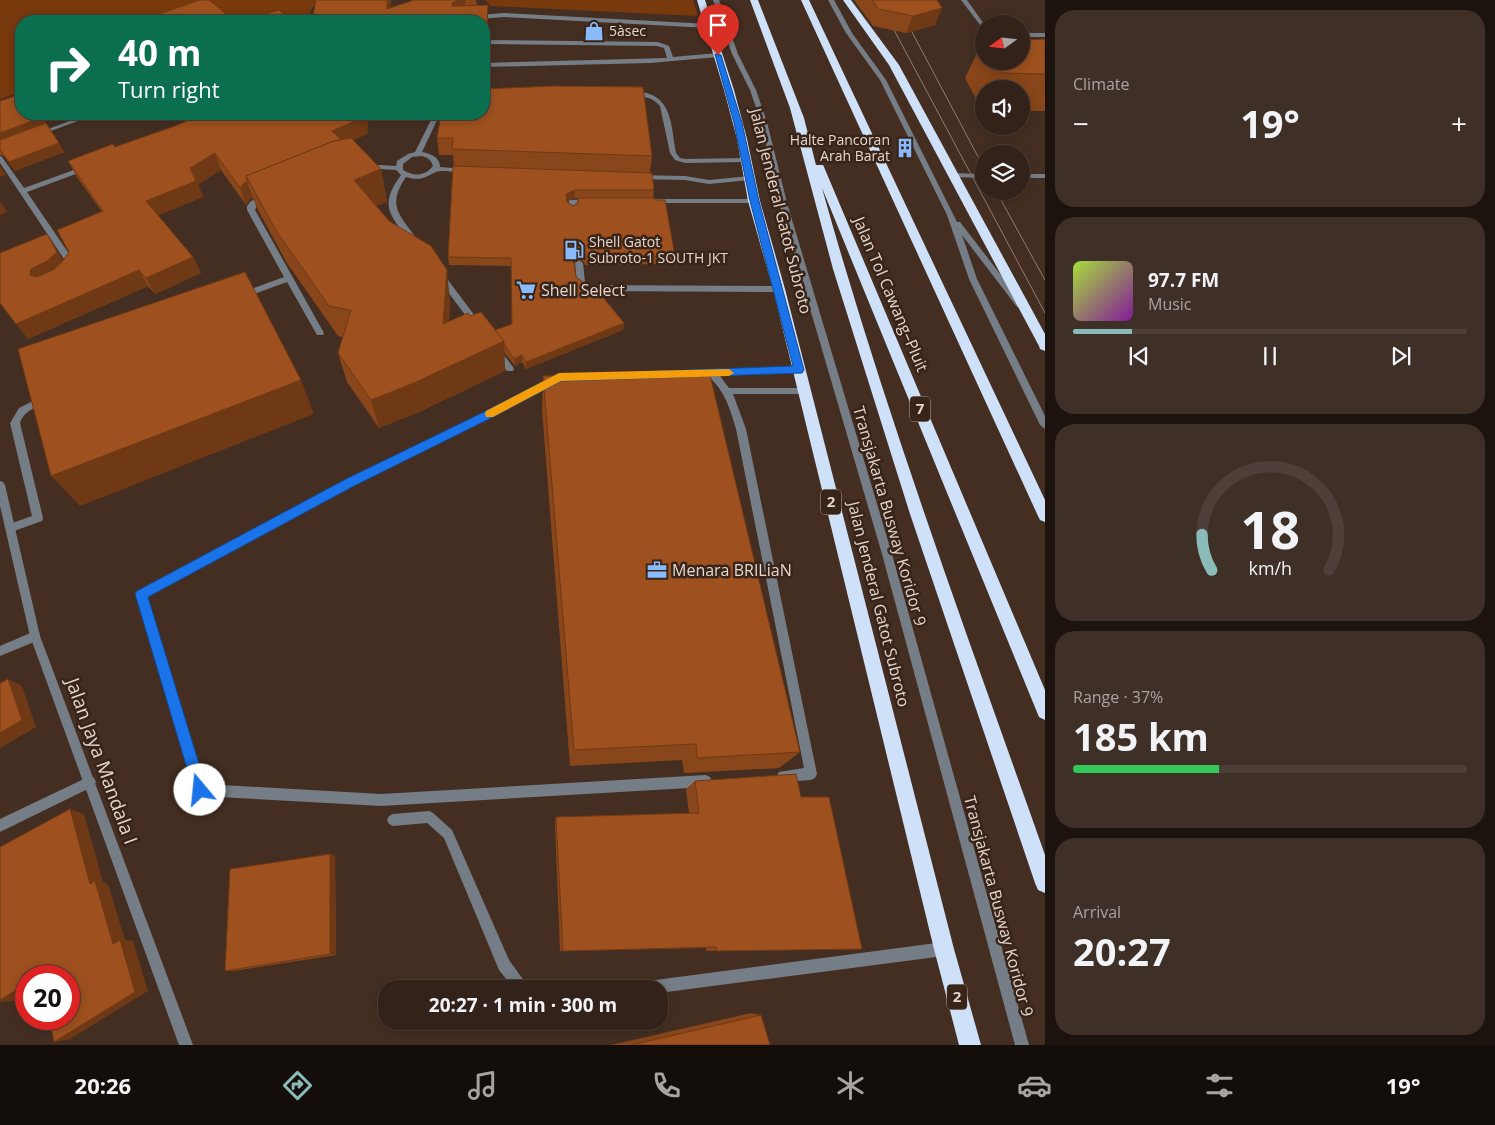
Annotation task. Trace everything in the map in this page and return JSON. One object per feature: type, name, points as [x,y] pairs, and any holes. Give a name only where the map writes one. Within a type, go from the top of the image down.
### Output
[{"type":"highway","name":"Jalan Jenderal Gatot Subroto","points":[[700,0],[730,90],[754,201],[779,289],[944,949],[970,1045]]},
{"type":"highway","name":"Jalan Tol Cawang–Pluit","points":[[754,0],[795,108],[1045,711]]},
{"type":"highway","points":[[805,0],[1045,516]]},
{"type":"highway","points":[[847,0],[894,65],[1045,346]]},
{"type":"highway","points":[[795,108],[839,268],[917,514],[1045,883]]},
{"type":"street","name":"Transjakarta Busway Koridor 9","points":[[716,0],[735,54],[753,90],[764,122],[783,203],[887,554],[1022,1045]]},
{"type":"street","points":[[831,0],[849,33],[883,80],[951,215],[973,279],[1045,425]]},
{"type":"street","points":[[964,0],[975,15]]},
{"type":"street","points":[[490,15],[504,14],[709,26]]},
{"type":"street","points":[[1030,35],[1045,35]]},
{"type":"street","points":[[490,42],[658,44],[667,48],[671,59]]},
{"type":"street","points":[[490,65],[650,61],[718,55]]},
{"type":"street","points":[[621,95],[640,94],[658,100],[663,106],[673,153],[677,159],[685,161],[746,160]]},
{"type":"street","points":[[29,137],[77,120]]},
{"type":"street","points":[[418,154],[434,120]]},
{"type":"street","points":[[398,168],[403,158],[418,154],[433,159],[436,166],[435,170]]},
{"type":"street","points":[[0,158],[71,261],[74,269],[71,274]]},
{"type":"street","points":[[24,191],[98,164]]},
{"type":"street","points":[[357,166],[398,168],[404,175],[422,177],[435,170],[473,171]]},
{"type":"street","points":[[404,175],[391,196],[391,206],[420,249]]},
{"type":"street","points":[[953,175],[975,176]]},
{"type":"street","points":[[627,176],[685,178],[703,182],[750,178]]},
{"type":"street","points":[[1030,176],[1045,176]]},
{"type":"street","points":[[280,193],[254,203],[251,206],[251,210],[320,333]]},
{"type":"street","points":[[572,210],[572,202],[596,201]]},
{"type":"street","points":[[646,201],[754,201]]},
{"type":"street","points":[[951,215],[1029,317]]},
{"type":"street","points":[[578,263],[581,283],[587,288],[779,289]]},
{"type":"street","points":[[438,273],[480,329]]},
{"type":"street","points":[[234,298],[289,278]]},
{"type":"street","points":[[492,345],[510,370]]},
{"type":"street","points":[[684,374],[799,370]]},
{"type":"street","points":[[712,374],[722,381],[728,391],[741,429],[811,774],[772,777]]},
{"type":"street","points":[[569,377],[559,377],[490,414],[350,482],[141,594],[200,790],[381,800],[713,780]]},
{"type":"street","points":[[728,391],[804,391]]},
{"type":"street","points":[[11,528],[38,518],[16,423],[18,414],[26,406],[35,403]]},
{"type":"street","name":"Jalan Jaya Mandala I","points":[[0,486],[35,636],[186,1045]]},
{"type":"street","points":[[0,651],[35,636]]},
{"type":"street","points":[[0,826],[90,782]]},
{"type":"street","points":[[393,820],[429,817],[448,834],[504,965],[516,980]]},
{"type":"street","points":[[668,985],[944,949]]},
{"type":"shaded area","points":[[0,0],[317,0],[308,15],[15,15],[15,94],[0,99]]},
{"type":"shaded area","points":[[485,0],[693,0],[698,16],[491,6]]},
{"type":"building","points":[[200,0],[209,0],[228,15],[156,15]]},
{"type":"building","points":[[316,0],[387,0],[387,9],[414,0],[460,0],[452,3],[452,6],[488,5],[487,15],[313,15]]},
{"type":"building","points":[[872,0],[937,0],[942,8],[913,16],[879,9]]},
{"type":"building","points":[[279,10],[284,15],[262,15]]},
{"type":"building","points":[[1045,39],[1045,74],[1002,73],[1000,70],[1030,70],[1030,40]]},
{"type":"building","points":[[552,86],[643,87],[652,156],[452,149],[453,138],[437,138],[440,120],[490,120],[490,89]]},
{"type":"building","points":[[15,96],[15,120],[35,120],[0,133],[0,101]]},
{"type":"building","points":[[190,120],[357,120],[332,131],[341,140],[334,141],[246,176],[247,182],[240,188],[215,153],[190,168],[196,181],[146,201],[193,257],[146,278],[139,270],[16,324],[0,303],[0,253],[47,234],[57,252],[47,261],[31,269],[30,275],[37,277],[53,270],[69,252],[57,230],[103,211],[68,161],[113,144],[115,147]]},
{"type":"building","points":[[46,123],[59,143],[9,162],[0,150],[0,140]]},
{"type":"building","points":[[351,138],[381,169],[354,180],[389,221],[431,246],[447,270],[443,324],[468,313],[470,316],[481,312],[504,341],[414,383],[371,400],[338,353],[351,310],[329,306],[277,232],[246,176],[334,141]]},
{"type":"building","points":[[453,166],[652,173],[654,190],[575,190],[566,194],[567,202],[573,206],[578,203],[578,198],[655,198],[655,200],[665,200],[675,256],[586,257],[585,254],[578,251],[574,254],[574,258],[570,258],[574,263],[576,277],[587,285],[593,285],[624,323],[526,362],[522,355],[514,359],[495,330],[512,324],[511,258],[448,257]]},
{"type":"building","points":[[245,272],[301,380],[51,476],[18,349]]},
{"type":"building","points":[[709,371],[800,752],[697,758],[696,744],[574,750],[543,376]]},
{"type":"building","points":[[8,679],[22,720],[0,733],[0,683]]},
{"type":"building","points":[[796,774],[801,797],[829,797],[862,949],[717,951],[716,947],[563,951],[556,817],[699,813],[695,781]]},
{"type":"building","points":[[70,809],[90,884],[95,881],[113,944],[120,940],[135,992],[80,1026],[80,965],[15,965],[15,991],[0,1000],[0,847]]},
{"type":"building","points":[[330,854],[330,954],[225,971],[230,869]]},
{"type":"building","points":[[761,1015],[770,1045],[631,1045]]},
{"type":"building","points":[[51,1030],[73,1030],[54,1042]]},
{"type":"tram line","points":[[878,0],[1045,313]]},
{"type":"tram line","points":[[895,0],[975,151]]},
{"type":"tram line","points":[[1001,200],[1045,280]]},
{"type":"slow traffic","points":[[490,414],[559,377],[729,373]]},
{"type":"place","name":"5àsec","points":[[594,31]]},
{"type":"place","name":"Halte Pancoran Arah Barat","points":[[905,148]]},
{"type":"place","name":"Shell Gatot Subroto-1 SOUTH JKT","points":[[574,250]]},
{"type":"place","name":"Shell Select","points":[[526,290]]},
{"type":"place","name":"Menara BRILiaN","points":[[657,570]]},
{"type":"route","points":[[200,790],[141,594],[350,482],[490,414],[559,377],[799,370],[779,289],[754,201],[730,90],[718,55]]}]
